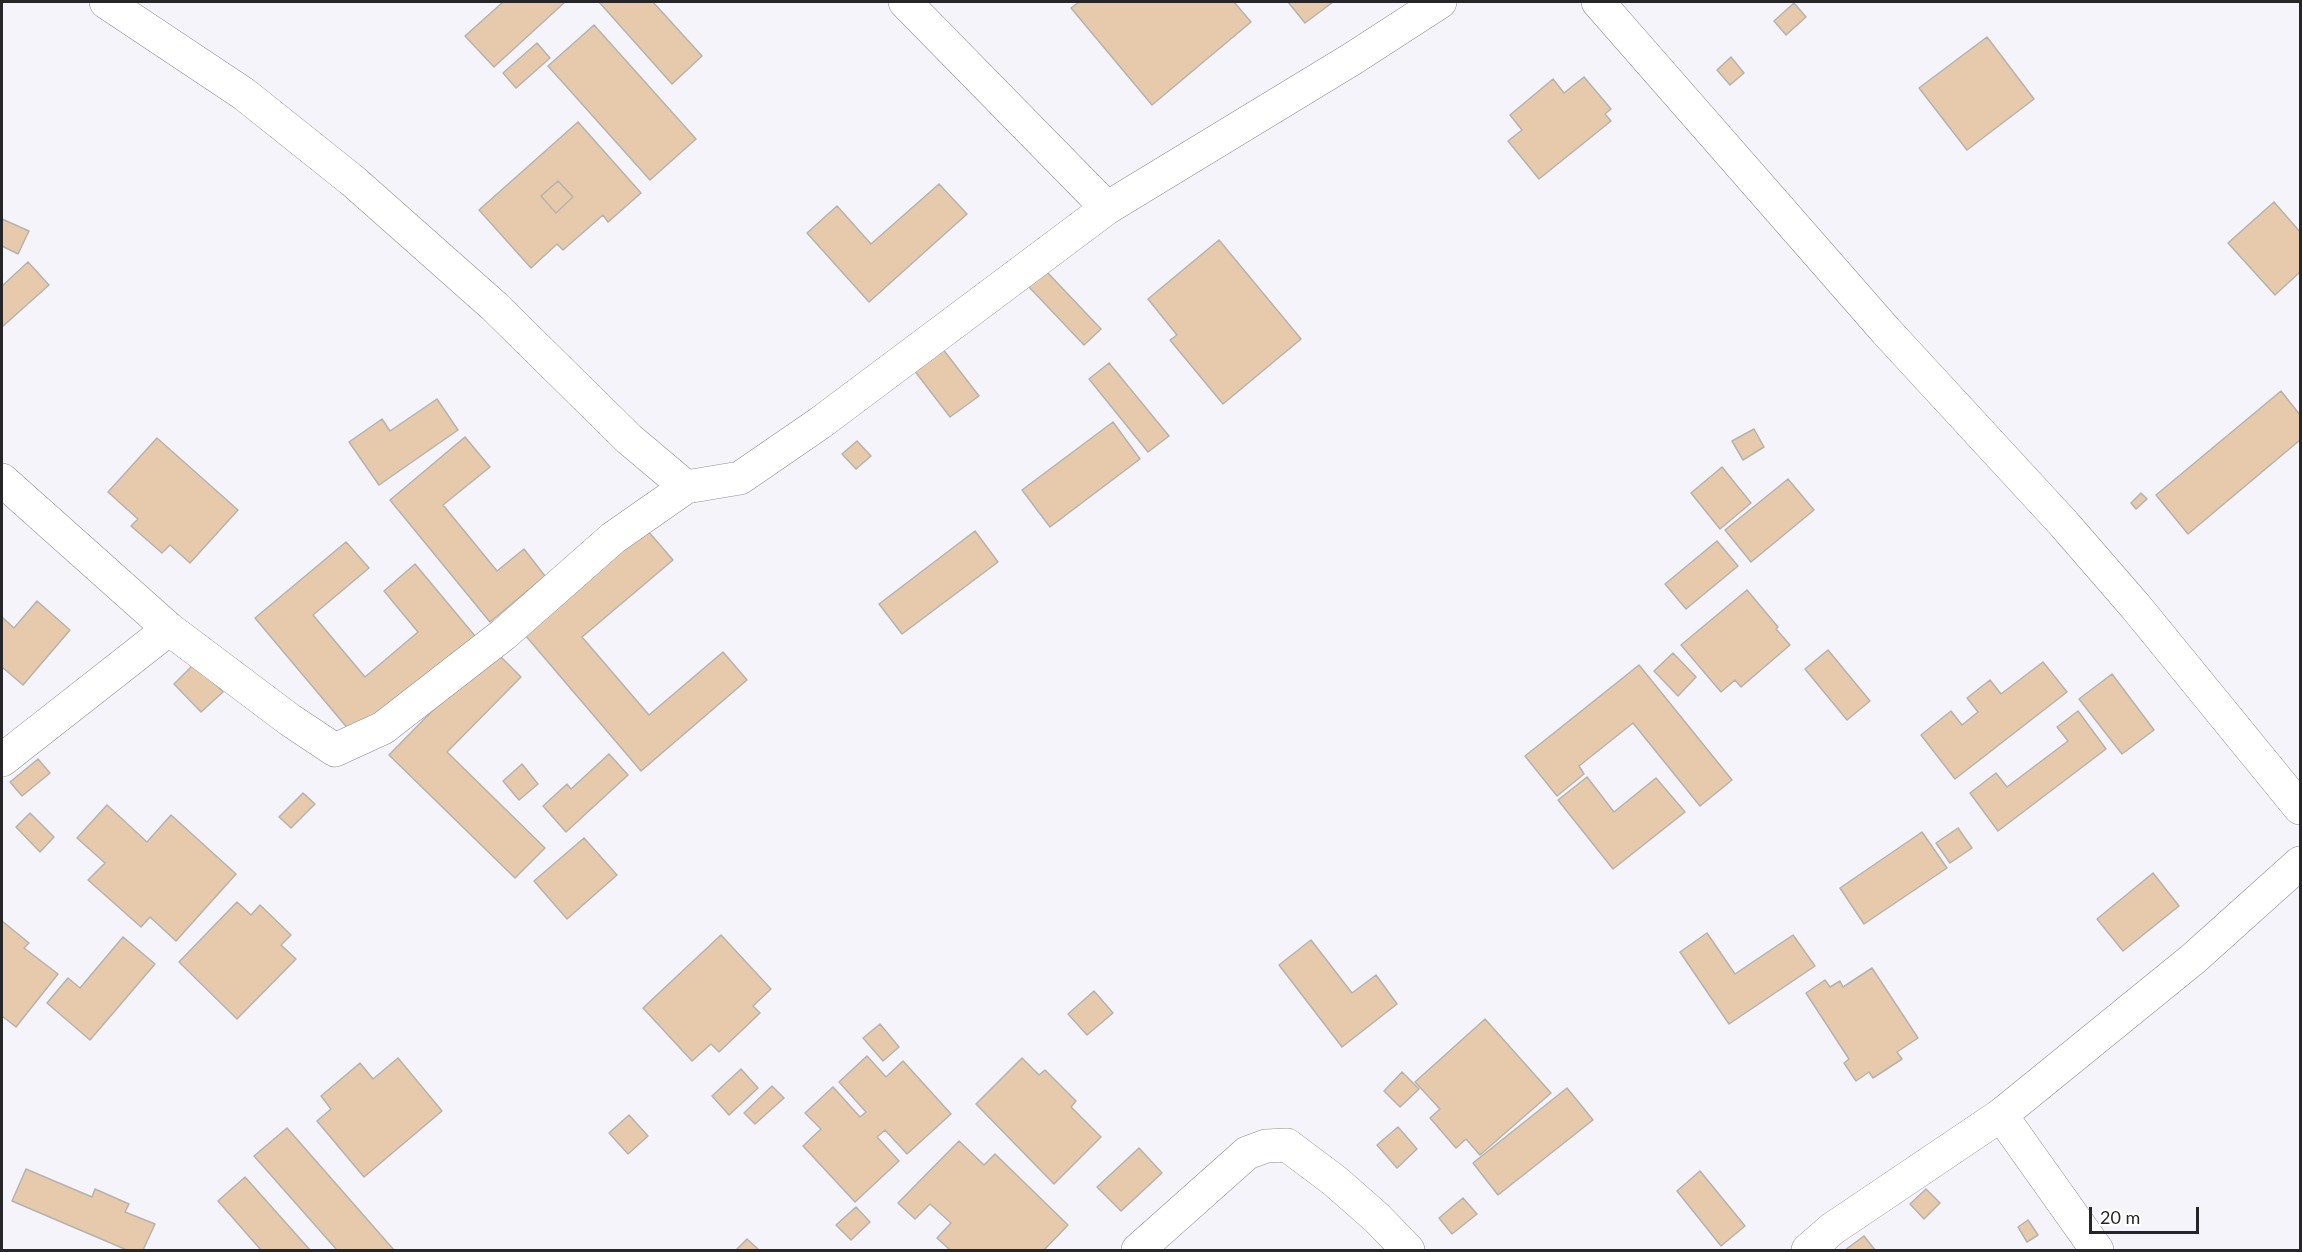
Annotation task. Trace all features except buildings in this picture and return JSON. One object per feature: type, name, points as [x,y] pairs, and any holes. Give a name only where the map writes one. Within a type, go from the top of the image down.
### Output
[{"type":"street","points":[[106,2],[244,94],[353,181],[494,306],[629,439],[686,487]]},
{"type":"street","points":[[905,2],[1107,208]]},
{"type":"street","points":[[2,480],[169,629],[290,720],[335,750],[383,728],[504,634],[613,538],[686,487],[740,478],[820,423],[1107,208],[1440,2]]},
{"type":"street","points":[[1598,2],[1886,332],[2064,524],[2136,606],[2301,808]]},
{"type":"street","points":[[2,760],[169,629]]},
{"type":"street","points":[[1808,1251],[1832,1229],[2001,1115],[2193,960],[2301,863]]},
{"type":"street","points":[[2001,1115],[2097,1251]]},
{"type":"street","points":[[1138,1251],[1247,1153],[1266,1146],[1287,1145],[1335,1181],[1377,1218],[1408,1251]]}]
